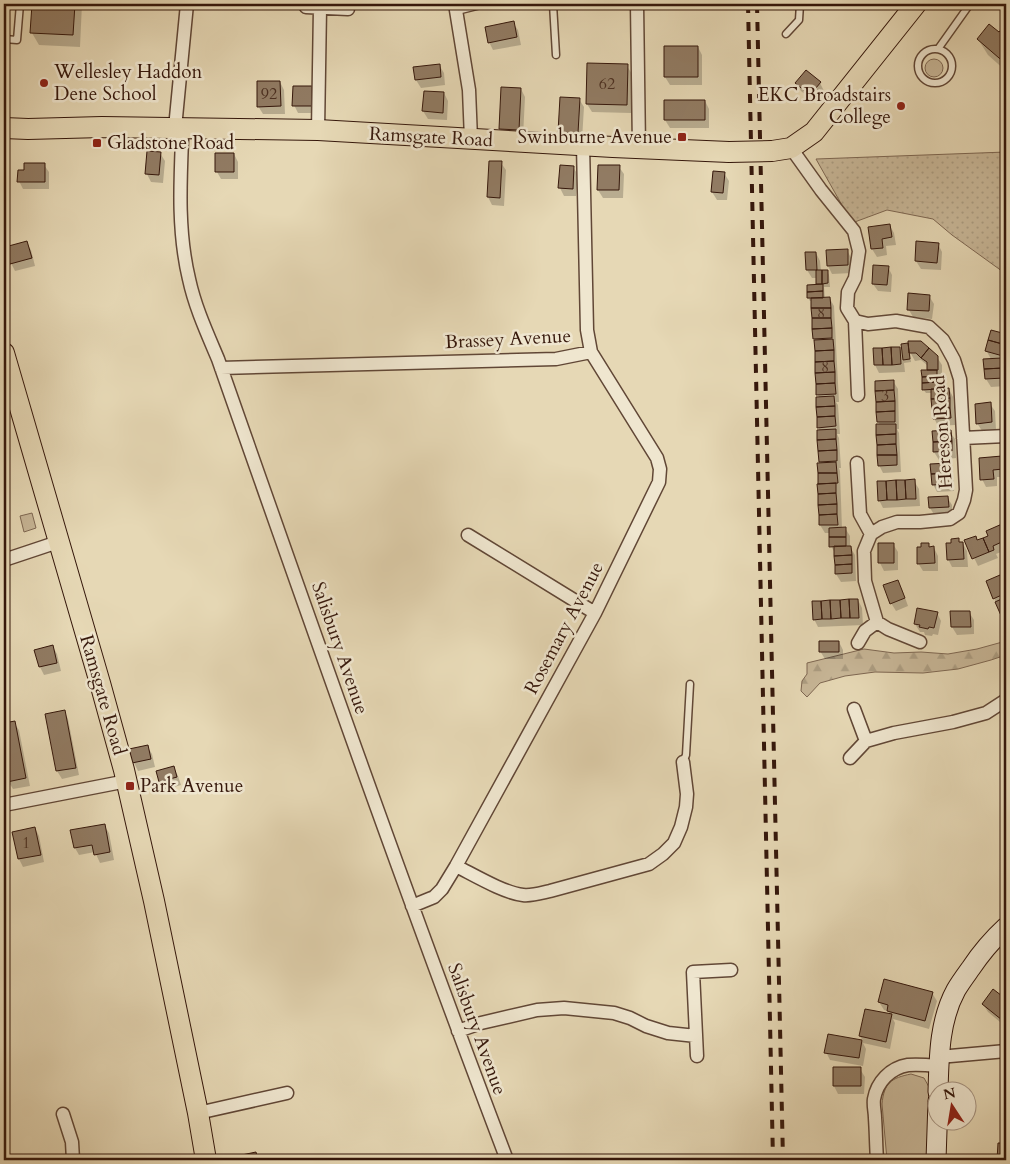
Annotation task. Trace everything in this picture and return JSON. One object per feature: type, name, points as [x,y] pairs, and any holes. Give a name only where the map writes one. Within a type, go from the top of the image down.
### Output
[{"type":"main road","points":[[782,149],[814,132],[916,4]]},
{"type":"main road","name":"Ramsgate Road","points":[[4,128],[102,127],[178,134],[318,130],[729,152],[782,149]]},
{"type":"main road","name":"Ramsgate Road","points":[[4,140],[28,129]]},
{"type":"main road","name":"Ramsgate Road","points":[[4,352],[127,781],[154,901],[206,1160]]},
{"type":"street","points":[[178,134],[187,4]]},
{"type":"street","points":[[637,4],[639,148]]},
{"type":"street","points":[[306,7],[348,9]]},
{"type":"street","points":[[318,130],[320,8]]},
{"type":"street","points":[[456,8],[469,90],[472,139]]},
{"type":"street","name":"Salisbury Avenue","points":[[178,134],[181,234],[189,279],[201,320],[221,368],[412,906],[507,1160]]},
{"type":"street","name":"Brassey Avenue","points":[[221,368],[556,359],[590,352],[587,330],[583,145]]},
{"type":"street","points":[[782,149],[821,190],[854,232],[859,251],[855,278],[848,292],[847,308],[855,321],[858,395]]},
{"type":"street","name":"Hereson Road","points":[[855,321],[868,324],[896,321],[929,327],[943,340],[954,360],[960,379],[966,490],[959,513],[950,519],[897,522],[882,527],[871,534]]},
{"type":"street","name":"Rosemary Avenue","points":[[412,906],[434,897],[442,889],[456,866],[595,613],[659,482],[660,468],[658,458],[590,352]]},
{"type":"street","points":[[963,438],[1006,436]]},
{"type":"street","points":[[856,463],[860,514],[871,534],[864,551],[865,580],[877,622],[888,629],[920,642]]},
{"type":"street","points":[[468,535],[595,613]]},
{"type":"street","points":[[4,560],[58,542]]},
{"type":"street","points":[[858,643],[865,631],[877,622]]},
{"type":"street","points":[[850,758],[866,741],[894,732],[953,722],[986,712],[1006,700]]},
{"type":"street","points":[[854,709],[866,741]]},
{"type":"street","points":[[456,866],[510,893],[524,895],[536,894],[649,864],[674,843],[681,827],[687,794],[683,762]]},
{"type":"street","points":[[4,805],[127,781]]},
{"type":"street","points":[[938,1082],[944,1023],[949,1006],[956,991],[977,959],[1006,928]]},
{"type":"street","points":[[698,1056],[693,972],[731,970]]},
{"type":"street","points":[[458,1031],[481,1023],[538,1010],[564,1008],[614,1013],[668,1033],[696,1036]]},
{"type":"street","points":[[877,1160],[874,1100],[878,1086],[891,1072],[898,1068],[914,1065],[1006,1051]]},
{"type":"street","points":[[198,1113],[288,1093]]},
{"type":"street","points":[[63,1114],[72,1142],[73,1160]]},
{"type":"street","points":[[936,1160],[937,1132]]},
{"type":"lane","points":[[4,39],[17,40],[20,4]]},
{"type":"lane","points":[[456,8],[486,4]]},
{"type":"lane","points":[[553,4],[556,55]]},
{"type":"lane","points":[[786,34],[798,20],[800,4]]},
{"type":"lane","points":[[938,49],[970,4]]},
{"type":"lane","points":[[932,49],[938,49],[943,50],[951,58],[952,70],[946,79],[936,83],[925,80],[918,65],[922,54],[932,49]]},
{"type":"lane","points":[[683,762],[686,755],[690,684]]},
{"type":"green space","points":[[930,59],[938,59],[943,64],[941,75],[930,77],[925,72],[925,64]]},
{"type":"green space","points":[[1006,152],[1006,274],[933,219],[887,210],[852,223],[816,159]]},
{"type":"green space","points":[[32,513],[36,528],[24,532],[20,516]]},
{"type":"green space","points":[[1006,641],[1006,655],[958,669],[923,673],[875,672],[845,676],[820,683],[807,697],[801,691],[802,681],[807,674],[807,663],[864,649],[894,653],[948,654]]},
{"type":"green space","points":[[911,1074],[924,1078],[928,1085],[928,1160],[887,1160],[882,1104],[887,1086],[898,1077]]},
{"type":"building","points":[[32,4],[75,4],[73,35],[30,33]]},
{"type":"building","points":[[514,21],[517,37],[488,43],[485,27]]},
{"type":"building","points":[[989,24],[999,32],[1006,24],[1006,64],[977,39]]},
{"type":"building","points":[[664,46],[698,46],[698,77],[664,77]]},
{"type":"building","points":[[587,63],[628,64],[627,105],[586,104]]},
{"type":"building","points":[[440,64],[441,77],[415,80],[413,67]]},
{"type":"building","points":[[806,70],[821,82],[810,95],[795,83]]},
{"type":"building","points":[[257,81],[280,81],[281,106],[257,107]]},
{"type":"building","points":[[293,86],[312,86],[312,106],[292,106]]},
{"type":"building","points":[[501,87],[521,88],[519,130],[499,129]]},
{"type":"building","points":[[424,91],[444,92],[443,113],[422,111]]},
{"type":"building","points":[[560,97],[580,98],[578,133],[558,132]]},
{"type":"building","points":[[664,100],[705,100],[705,120],[664,120]]},
{"type":"building","points":[[147,151],[161,152],[159,175],[145,174]]},
{"type":"building","points":[[215,153],[234,153],[234,172],[215,172]]},
{"type":"building","points":[[489,161],[502,161],[500,198],[487,197]]},
{"type":"building","points":[[24,163],[45,163],[45,182],[17,182],[18,170],[24,170]]},
{"type":"building","points":[[560,165],[574,166],[573,189],[558,188]]},
{"type":"building","points":[[598,165],[620,165],[619,190],[597,190]]},
{"type":"building","points":[[713,171],[725,172],[723,193],[711,192]]},
{"type":"building","points":[[890,224],[892,237],[882,239],[883,248],[871,249],[868,227]]},
{"type":"building","points":[[27,241],[32,258],[10,264],[5,247]]},
{"type":"building","points":[[916,241],[939,243],[937,263],[915,261]]},
{"type":"building","points":[[848,249],[848,265],[827,266],[826,250]]},
{"type":"building","points":[[805,252],[816,252],[817,270],[806,270]]},
{"type":"building","points":[[873,265],[889,266],[887,285],[872,284]]},
{"type":"building","points":[[816,270],[822,270],[822,284],[816,284]]},
{"type":"building","points":[[822,270],[828,270],[828,283],[822,284]]},
{"type":"building","points":[[823,284],[823,291],[807,292],[807,285]]},
{"type":"building","points":[[823,291],[823,298],[807,298],[807,292]]},
{"type":"building","points":[[908,293],[930,295],[929,311],[907,310]]},
{"type":"building","points":[[830,297],[831,308],[811,308],[811,298]]},
{"type":"building","points":[[811,308],[831,308],[831,318],[812,318]]},
{"type":"building","points":[[812,318],[831,318],[832,328],[812,329]]},
{"type":"building","points":[[832,328],[832,338],[813,339],[812,329]]},
{"type":"building","points":[[991,330],[1006,334],[1006,345],[988,340]]},
{"type":"building","points":[[833,339],[834,350],[815,351],[814,340]]},
{"type":"building","points":[[988,340],[1006,345],[1003,356],[985,351]]},
{"type":"building","points":[[908,341],[921,341],[929,348],[921,358],[916,353],[909,353]]},
{"type":"building","points":[[908,343],[910,359],[903,360],[901,344]]},
{"type":"building","points":[[891,347],[900,347],[901,364],[892,365]]},
{"type":"building","points":[[891,347],[892,365],[883,365],[882,348]]},
{"type":"building","points":[[873,348],[882,348],[883,365],[874,365]]},
{"type":"building","points":[[929,348],[938,356],[938,370],[927,370],[927,362],[921,358]]},
{"type":"building","points":[[834,350],[834,361],[815,362],[815,351]]},
{"type":"building","points":[[1002,358],[1003,368],[984,369],[983,359]]},
{"type":"building","points":[[834,361],[835,372],[815,373],[815,362]]},
{"type":"building","points":[[1003,368],[1004,378],[985,379],[984,369]]},
{"type":"building","points":[[921,370],[937,370],[937,376],[922,377]]},
{"type":"building","points":[[835,372],[835,383],[816,384],[815,373]]},
{"type":"building","points":[[937,376],[937,382],[922,383],[922,377]]},
{"type":"building","points":[[894,380],[894,390],[875,391],[875,381]]},
{"type":"building","points":[[937,382],[938,389],[922,390],[922,383]]},
{"type":"building","points":[[835,383],[836,394],[816,395],[816,384]]},
{"type":"building","points":[[949,388],[950,398],[931,399],[931,389]]},
{"type":"building","points":[[894,390],[895,401],[876,402],[875,391]]},
{"type":"building","points":[[834,396],[835,406],[816,407],[816,397]]},
{"type":"building","points":[[950,398],[950,408],[932,409],[931,399]]},
{"type":"building","points":[[895,401],[895,411],[876,412],[876,402]]},
{"type":"building","points":[[991,402],[992,422],[976,424],[975,404]]},
{"type":"building","points":[[835,406],[835,416],[817,417],[816,407]]},
{"type":"building","points":[[950,408],[951,418],[933,419],[932,409]]},
{"type":"building","points":[[895,411],[895,422],[877,422],[876,412]]},
{"type":"building","points":[[835,416],[836,426],[817,428],[817,417]]},
{"type":"building","points":[[876,424],[896,424],[896,434],[876,435]]},
{"type":"building","points":[[836,429],[836,439],[817,440],[817,430]]},
{"type":"building","points":[[951,430],[952,441],[933,442],[932,431]]},
{"type":"building","points":[[896,434],[896,444],[877,445],[876,435]]},
{"type":"building","points":[[836,439],[837,450],[818,451],[817,440]]},
{"type":"building","points":[[952,441],[952,451],[933,452],[933,442]]},
{"type":"building","points":[[896,444],[897,455],[877,455],[877,445]]},
{"type":"building","points":[[837,450],[837,461],[819,462],[818,451]]},
{"type":"building","points":[[877,455],[897,455],[897,465],[878,466]]},
{"type":"building","points":[[1002,456],[1003,469],[993,470],[994,479],[980,480],[979,458]]},
{"type":"building","points":[[836,462],[837,473],[818,473],[817,463]]},
{"type":"building","points":[[949,463],[950,473],[931,474],[930,464]]},
{"type":"building","points":[[818,473],[837,473],[838,483],[818,484]]},
{"type":"building","points":[[950,473],[950,484],[932,485],[931,474]]},
{"type":"building","points":[[915,479],[916,499],[906,499],[905,480]]},
{"type":"building","points":[[896,480],[905,480],[906,499],[897,500]]},
{"type":"building","points":[[896,480],[897,500],[887,500],[886,481]]},
{"type":"building","points":[[877,481],[886,481],[887,500],[878,501]]},
{"type":"building","points":[[836,483],[836,493],[818,494],[817,484]]},
{"type":"building","points":[[836,493],[837,504],[818,505],[818,494]]},
{"type":"building","points":[[948,496],[949,507],[929,508],[928,497]]},
{"type":"building","points":[[837,504],[837,514],[819,515],[818,505]]},
{"type":"building","points":[[837,514],[838,525],[819,525],[819,515]]},
{"type":"building","points":[[1002,524],[1006,540],[993,546],[994,550],[989,552],[983,538],[988,536],[986,531]]},
{"type":"building","points":[[846,527],[846,537],[829,537],[829,528]]},
{"type":"building","points":[[976,536],[977,540],[983,538],[989,552],[972,559],[964,540]]},
{"type":"building","points":[[829,537],[846,537],[846,546],[829,547]]},
{"type":"building","points":[[959,538],[959,542],[963,542],[964,559],[947,560],[946,543],[951,543],[951,539]]},
{"type":"building","points":[[878,543],[894,543],[894,563],[878,563]]},
{"type":"building","points":[[921,543],[929,543],[929,547],[934,546],[935,563],[917,564],[917,547],[921,547]]},
{"type":"building","points":[[834,546],[851,546],[852,555],[834,556]]},
{"type":"building","points":[[852,555],[852,564],[835,565],[834,556]]},
{"type":"building","points":[[852,564],[852,573],[835,574],[835,565]]},
{"type":"building","points":[[1000,575],[1006,593],[993,599],[986,581]]},
{"type":"building","points":[[898,580],[905,598],[890,604],[883,585]]},
{"type":"building","points":[[1006,597],[1006,618],[1003,620],[995,602]]},
{"type":"building","points":[[849,599],[850,618],[841,618],[840,600]]},
{"type":"building","points":[[849,599],[858,599],[859,618],[850,618]]},
{"type":"building","points":[[830,600],[831,619],[822,619],[821,601]]},
{"type":"building","points":[[830,600],[840,600],[841,618],[831,619]]},
{"type":"building","points":[[812,601],[821,601],[822,619],[813,620]]},
{"type":"building","points":[[917,608],[938,612],[934,628],[929,627],[928,629],[914,624]]},
{"type":"building","points":[[950,611],[970,611],[971,627],[951,627]]},
{"type":"building","points":[[819,641],[839,641],[839,652],[819,652]]},
{"type":"building","points":[[53,645],[57,663],[39,667],[34,650]]},
{"type":"building","points":[[65,710],[76,768],[56,771],[45,714]]},
{"type":"building","points":[[15,721],[26,778],[7,782],[4,764],[4,723]]},
{"type":"building","points":[[148,745],[151,759],[132,763],[129,749]]},
{"type":"building","points":[[174,766],[177,777],[159,782],[156,771]]},
{"type":"building","points":[[105,824],[110,852],[94,855],[92,845],[74,848],[70,830]]},
{"type":"building","points":[[35,827],[41,855],[18,859],[12,832]]},
{"type":"building","points":[[884,979],[933,992],[925,1021],[887,1011],[888,1005],[878,1002]]},
{"type":"building","points":[[993,989],[1006,999],[1006,1014],[1002,1020],[982,1004]]},
{"type":"building","points":[[865,1009],[892,1014],[886,1042],[859,1036]]},
{"type":"building","points":[[828,1034],[862,1040],[859,1058],[824,1053]]},
{"type":"building","points":[[833,1067],[861,1067],[861,1086],[833,1086]]},
{"type":"building","points":[[998,1143],[1006,1143],[1006,1160],[997,1160]]},
{"type":"building","points":[[256,1152],[258,1160],[238,1160],[237,1156]]},
{"type":"railway","points":[[748,4],[773,1160]]},
{"type":"railway","points":[[757,4],[783,1160]]},
{"type":"place","name":"Wellesley Haddon Dene School","points":[[44,83]]},
{"type":"place","name":"EKC Broadstairs College","points":[[901,106]]},
{"type":"place","name":"Swinburne Avenue","points":[[682,137]]},
{"type":"place","name":"Gladstone Road","points":[[97,143]]},
{"type":"place","name":"Park Avenue","points":[[130,786]]}]
